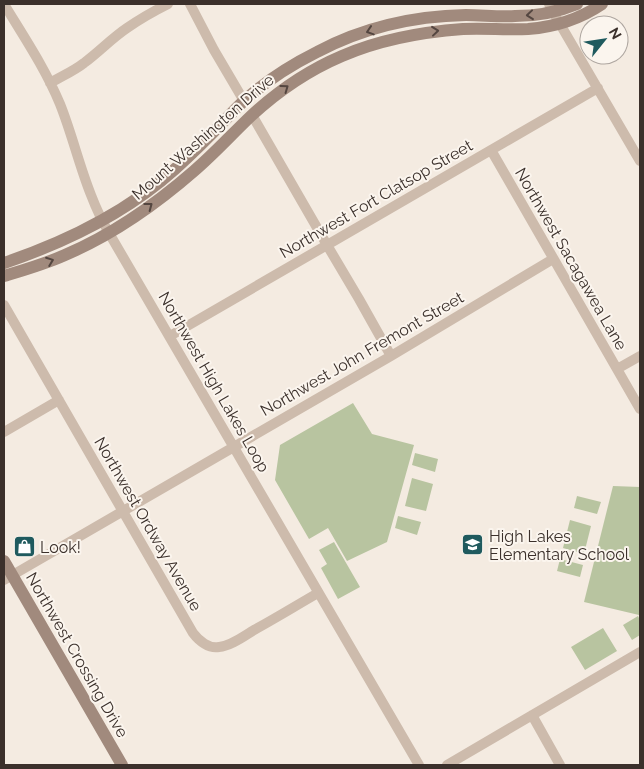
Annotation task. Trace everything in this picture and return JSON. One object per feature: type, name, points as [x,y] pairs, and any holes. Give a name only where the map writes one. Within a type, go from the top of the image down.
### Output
[{"type":"main road","name":"Mount Washington Drive","points":[[4,263],[67,239],[128,205],[175,169],[244,101],[284,70],[317,51],[374,29],[409,20],[439,16],[514,16],[578,4]]},
{"type":"main road","name":"Mount Washington Drive","points":[[4,276],[64,255],[109,233],[141,212],[188,176],[270,99],[313,70],[341,56],[372,44],[430,32],[484,28],[528,29],[560,24],[602,4]]},
{"type":"main road","name":"Northwest Crossing Drive","points":[[4,561],[8,578],[122,765]]},
{"type":"street","name":"Northwest High Lakes Loop","points":[[4,4],[50,82],[71,133],[90,193],[109,233],[419,765]]},
{"type":"street","points":[[50,82],[70,72],[127,28],[168,4]]},
{"type":"street","points":[[190,4],[244,101]]},
{"type":"street","points":[[551,8],[640,161]]},
{"type":"street","name":"Northwest Fort Clatsop Street","points":[[170,336],[598,88]]},
{"type":"street","points":[[252,114],[391,356]]},
{"type":"street","name":"Northwest Sacagawea Lane","points":[[491,150],[640,409]]},
{"type":"street","name":"Northwest John Fremont Street","points":[[8,578],[391,356],[553,259]]},
{"type":"street","name":"Northwest Ordway Avenue","points":[[4,305],[193,633],[199,640],[210,646],[219,647],[232,642],[318,593]]},
{"type":"street","points":[[617,369],[640,356]]},
{"type":"street","points":[[4,432],[59,400]]},
{"type":"street","points":[[446,765],[640,653]]},
{"type":"street","points":[[532,715],[560,765]]},
{"type":"green space","points":[[353,403],[372,434],[414,445],[387,542],[347,561],[328,528],[309,539],[275,480],[280,445]]},
{"type":"green space","points":[[415,453],[438,459],[435,472],[412,465]]},
{"type":"green space","points":[[412,478],[433,484],[426,511],[405,506]]},
{"type":"green space","points":[[613,486],[640,487],[640,616],[584,602]]},
{"type":"green space","points":[[577,496],[601,502],[597,514],[574,508]]},
{"type":"green space","points":[[398,516],[421,522],[417,535],[395,528]]},
{"type":"green space","points":[[570,520],[591,526],[584,554],[563,548]]},
{"type":"green space","points":[[334,542],[360,587],[338,599],[321,568],[327,564],[319,550]]},
{"type":"green space","points":[[560,559],[583,565],[580,577],[557,571]]},
{"type":"green space","points":[[638,616],[640,620],[640,635],[632,640],[623,625]]},
{"type":"green space","points":[[603,628],[617,651],[585,670],[571,647]]},
{"type":"place","name":"High Lakes Elementary School","points":[[473,545]]},
{"type":"place","name":"Look!","points":[[24,547]]}]
